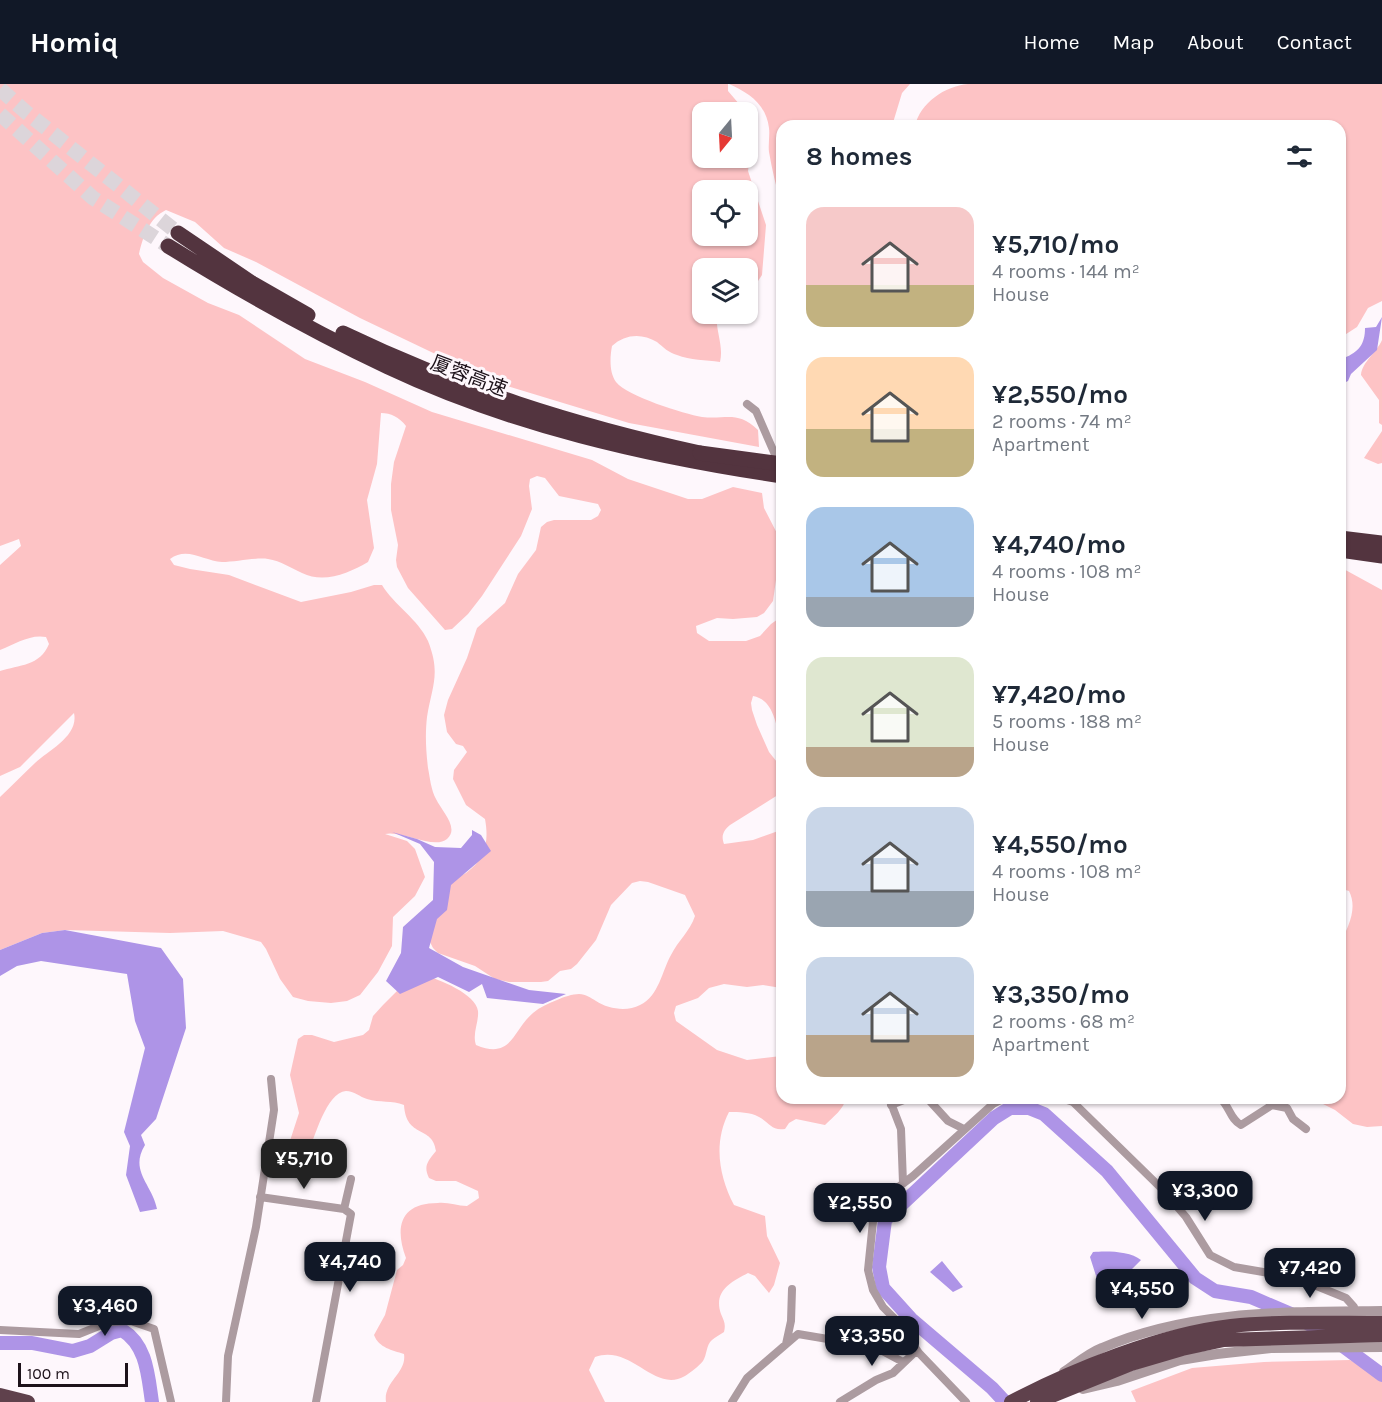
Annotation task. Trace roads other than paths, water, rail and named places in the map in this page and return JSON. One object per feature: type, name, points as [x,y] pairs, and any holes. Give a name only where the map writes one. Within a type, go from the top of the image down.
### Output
[{"type":"highway","name":"厦蓉高速","points":[[173,239],[326,325],[395,358],[527,408],[699,458],[776,475]]},
{"type":"highway","name":"厦蓉高速","points":[[699,458],[776,464]]},
{"type":"highway","points":[[1346,544],[1382,543]]},
{"type":"highway","points":[[1346,544],[1382,556]]},
{"type":"highway","points":[[1040,1396],[1128,1352],[1184,1334],[1266,1319],[1382,1329]]},
{"type":"highway","points":[[1011,1402],[1040,1396],[1182,1348],[1224,1340],[1382,1329]]},
{"type":"highway","points":[[0,1395],[28,1402]]},
{"type":"street","points":[[747,404],[756,411],[776,456]]},
{"type":"street","points":[[226,1402],[228,1356],[260,1197],[274,1110],[272,1079]]},
{"type":"street","points":[[891,1104],[901,1129],[903,1183]]},
{"type":"street","points":[[932,1104],[948,1121],[964,1129]]},
{"type":"street","points":[[966,1402],[917,1350],[908,1332],[883,1307],[873,1290],[868,1270],[874,1212],[880,1201],[993,1104]]},
{"type":"street","points":[[1075,1104],[1157,1184],[1186,1217],[1210,1255],[1234,1267],[1269,1273],[1319,1287],[1346,1298],[1354,1311]]},
{"type":"street","points":[[1227,1104],[1234,1121],[1241,1125],[1272,1105],[1287,1107],[1293,1119],[1306,1129]]},
{"type":"street","points":[[344,1209],[351,1179]]},
{"type":"street","points":[[260,1197],[344,1209],[351,1214],[316,1402]]},
{"type":"street","points":[[786,1344],[791,1321],[792,1289]]},
{"type":"street","points":[[1266,1319],[1354,1311],[1382,1329]]},
{"type":"street","points":[[0,1330],[79,1334],[108,1322],[131,1321],[154,1329],[171,1402]]},
{"type":"street","points":[[1040,1396],[1117,1381],[1180,1360],[1271,1348],[1307,1348],[1382,1329]]},
{"type":"street","points":[[732,1402],[747,1378],[798,1334],[875,1347],[903,1362]]},
{"type":"street","points":[[840,1402],[876,1380],[893,1373],[917,1350]]},
{"type":"waterway","points":[[1005,1402],[992,1388],[911,1319],[883,1288],[879,1267],[885,1220],[994,1118],[1010,1108],[1029,1108],[1044,1114],[1107,1171],[1195,1278],[1215,1291],[1251,1297],[1293,1315],[1328,1335],[1382,1375]]},
{"type":"waterway","points":[[0,1343],[32,1343],[73,1351],[90,1346],[111,1333],[122,1330],[137,1344],[145,1362],[152,1402]]},
{"type":"tunnel","points":[[0,89],[178,233]]},
{"type":"tunnel","points":[[0,114],[93,198],[168,246]]}]
